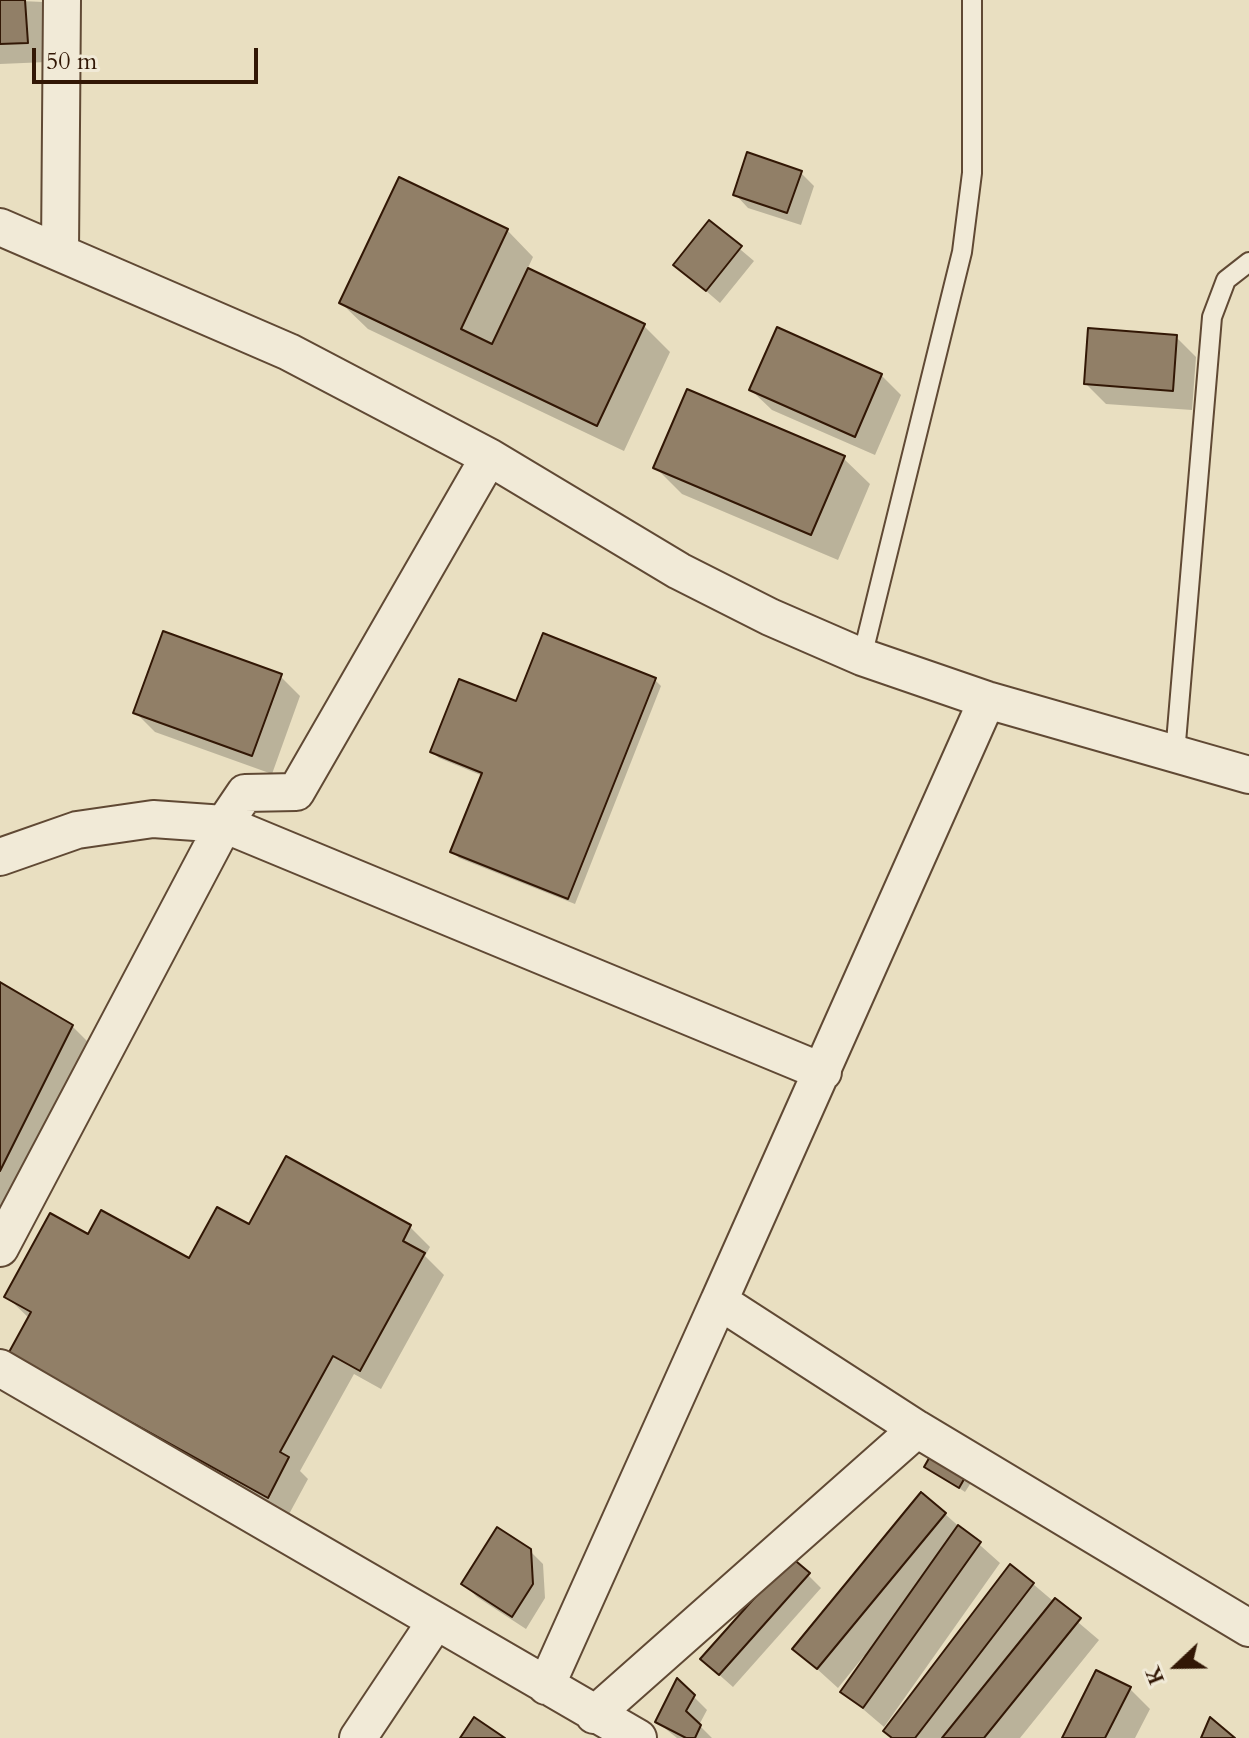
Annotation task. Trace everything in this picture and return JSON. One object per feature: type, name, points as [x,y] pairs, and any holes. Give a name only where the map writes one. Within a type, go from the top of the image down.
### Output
[{"type":"street","points":[[60,251],[62,0]]},
{"type":"street","points":[[0,227],[289,352],[489,457],[679,571],[770,617],[862,657],[987,700],[1249,775]]},
{"type":"street","points":[[0,1248],[224,824],[245,793],[296,792],[489,457]]},
{"type":"street","points":[[546,1686],[987,700]]},
{"type":"street","points":[[0,857],[77,830],[107,825],[153,819],[224,824],[823,1072]]},
{"type":"street","points":[[719,1301],[917,1429],[1249,1628]]},
{"type":"street","points":[[0,1368],[638,1738]]},
{"type":"street","points":[[594,1715],[917,1429]]},
{"type":"street","points":[[358,1738],[436,1621]]},
{"type":"lane","points":[[862,657],[962,252],[972,173],[972,0]]},
{"type":"lane","points":[[1175,754],[1212,317],[1219,291],[1226,280],[1249,262]]},
{"type":"building","points":[[0,0],[25,0],[28,43],[0,44]]},
{"type":"building","points":[[747,152],[802,171],[787,213],[733,195]]},
{"type":"building","points":[[399,177],[508,229],[461,329],[492,344],[528,268],[645,324],[597,426],[339,303]]},
{"type":"building","points":[[709,220],[742,246],[706,291],[673,265]]},
{"type":"building","points":[[777,327],[882,374],[855,437],[749,390]]},
{"type":"building","points":[[1088,328],[1177,335],[1173,391],[1084,384]]},
{"type":"building","points":[[687,389],[845,456],[811,535],[653,468]]},
{"type":"building","points":[[163,631],[282,674],[252,756],[133,713]]},
{"type":"building","points":[[543,633],[656,678],[568,899],[450,852],[482,773],[430,752],[459,679],[516,701]]},
{"type":"building","points":[[0,982],[73,1025],[0,1171]]},
{"type":"building","points":[[286,1156],[411,1225],[403,1241],[425,1253],[360,1371],[333,1356],[280,1452],[289,1457],[268,1498],[8,1354],[31,1312],[4,1297],[50,1213],[88,1234],[101,1210],[189,1258],[217,1207],[249,1224]]},
{"type":"building","points":[[936,1446],[971,1467],[959,1488],[924,1467]]},
{"type":"building","points":[[921,1492],[946,1513],[817,1669],[792,1649]]},
{"type":"building","points":[[958,1525],[981,1542],[863,1708],[840,1692]]},
{"type":"building","points":[[497,1527],[531,1549],[533,1584],[512,1617],[461,1584]]},
{"type":"building","points":[[791,1557],[810,1573],[719,1675],[700,1659]]},
{"type":"building","points":[[1010,1564],[1034,1583],[915,1738],[892,1738],[883,1731]]},
{"type":"building","points":[[1055,1598],[1081,1618],[984,1738],[942,1738]]},
{"type":"building","points":[[1096,1670],[1131,1687],[1105,1738],[1062,1738]]},
{"type":"building","points":[[677,1678],[695,1695],[686,1711],[701,1725],[695,1738],[686,1738],[655,1722]]},
{"type":"building","points":[[474,1717],[505,1738],[460,1738]]},
{"type":"building","points":[[1210,1717],[1235,1738],[1201,1738]]}]
